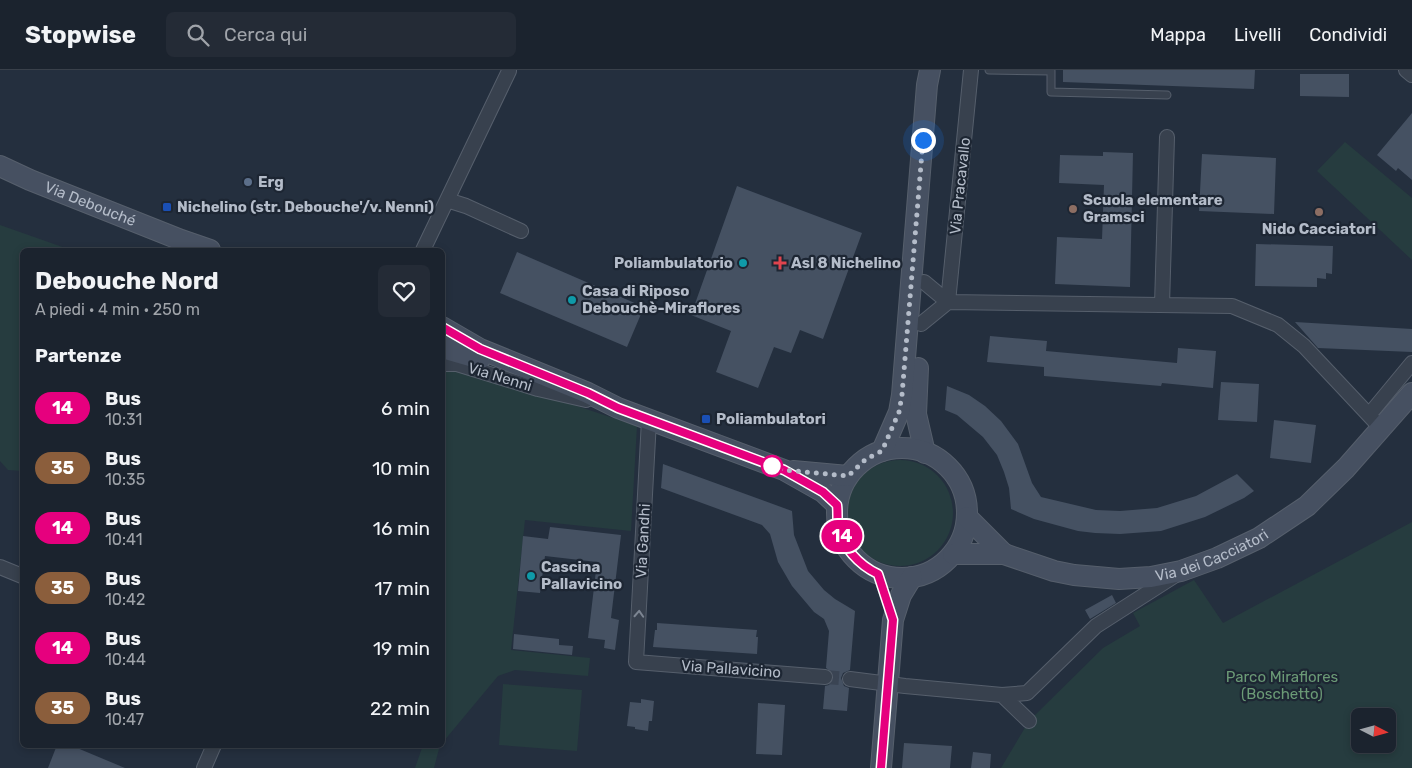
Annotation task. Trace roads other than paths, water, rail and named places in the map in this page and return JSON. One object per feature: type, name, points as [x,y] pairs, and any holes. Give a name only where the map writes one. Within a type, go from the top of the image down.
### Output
[{"type":"main road","points":[[882,451],[899,412],[902,395],[927,85],[930,70]]},
{"type":"main road","points":[[925,452],[916,414],[936,114],[942,70]]},
{"type":"main road","name":"Via Debouché","points":[[0,166],[190,247]]},
{"type":"main road","points":[[445,329],[480,349],[588,393],[618,408],[784,470],[823,492],[837,505]]},
{"type":"main road","points":[[445,349],[473,356],[586,400],[618,408]]},
{"type":"main road","name":"Via dei Cacciatori","points":[[953,554],[1004,554],[1074,576],[1119,579],[1152,577],[1181,571],[1217,558],[1259,538],[1307,506],[1346,468],[1375,422],[1412,393]]},
{"type":"main road","points":[[902,448],[925,452],[941,461],[956,476],[965,496],[967,517],[963,536],[953,554],[938,568],[918,577],[896,578],[878,574],[859,562],[845,546],[838,526],[837,505],[842,484],[866,459],[882,451],[902,448]]},
{"type":"main road","points":[[784,470],[848,476]]},
{"type":"main road","name":"Via dei Cacciatori","points":[[967,517],[1004,554]]},
{"type":"main road","points":[[878,574],[893,620]]},
{"type":"main road","points":[[881,768],[893,620],[901,595],[912,577]]},
{"type":"street","name":"Via Pracavallo","points":[[948,302],[971,70]]},
{"type":"street","points":[[1406,70],[1412,76]]},
{"type":"street","points":[[424,248],[508,71]]},
{"type":"street","points":[[1162,306],[1167,137]]},
{"type":"street","points":[[447,200],[466,206],[522,231]]},
{"type":"street","points":[[924,282],[948,302],[1232,306],[1278,325],[1304,346],[1375,422],[1412,363]]},
{"type":"street","points":[[921,324],[948,302]]},
{"type":"street","name":"Via Nenni","points":[[445,364],[458,364],[538,389],[586,400]]},
{"type":"street","name":"Via Gandhi","points":[[636,662],[649,420]]},
{"type":"street","points":[[0,567],[20,575]]},
{"type":"street","points":[[850,679],[1002,695],[1027,693],[1096,626],[1181,571]]},
{"type":"street","name":"Via Pallavicino","points":[[636,662],[825,677]]},
{"type":"street","points":[[1002,695],[1029,721]]},
{"type":"street","points":[[204,768],[213,748]]},
{"type":"lane","points":[[989,70],[1051,71],[1051,92],[1167,95]]},
{"type":"tunnel","points":[[825,677],[850,679]]},
{"type":"place","name":"Erg","points":[[248,182]]},
{"type":"place","name":"Nichelino (str. Debouche'/v. Nenni)","points":[[167,207]]},
{"type":"place","name":"Scuola elementare Gramsci","points":[[1073,209]]},
{"type":"place","name":"Nido Cacciatori","points":[[1319,212]]},
{"type":"place","name":"Poliambulatorio","points":[[743,263]]},
{"type":"place","name":"Asl 8 Nichelino","points":[[780,263]]},
{"type":"place","name":"Casa di Riposo Debouchè-Miraflores","points":[[572,300]]},
{"type":"place","name":"Poliambulatori","points":[[706,419]]},
{"type":"place","name":"Cascina Pallavicino","points":[[531,576]]},
{"type":"park label","name":"Parco Miraflores (Boschetto)","points":[[1282,686]]}]
